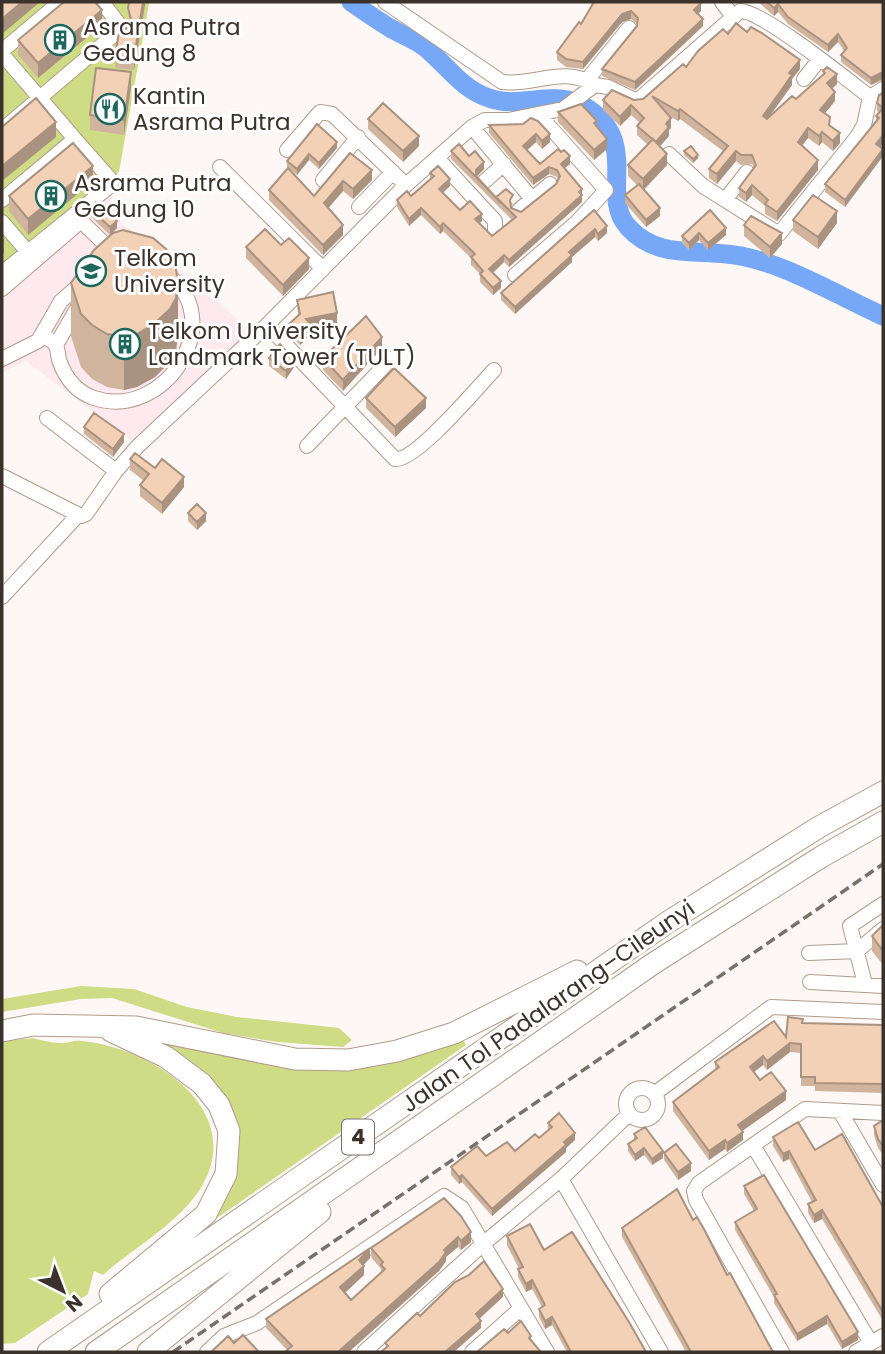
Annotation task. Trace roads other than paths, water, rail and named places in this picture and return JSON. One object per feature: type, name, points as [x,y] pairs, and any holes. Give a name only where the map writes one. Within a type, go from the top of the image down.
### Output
[{"type":"highway","name":"Jalan Tol Padalarang–Cileunyi","points":[[48,1352],[668,922],[798,840],[883,792]]},
{"type":"highway","name":"Jalan Tol Padalarang–Cileunyi","points":[[96,1352],[654,963],[821,857],[883,822]]},
{"type":"highway","points":[[2,1031],[33,1025],[136,1027],[295,1059],[348,1060],[397,1051],[454,1033],[519,1003],[668,922]]},
{"type":"highway","points":[[36,1352],[195,1225],[206,1214],[226,1174],[229,1131],[219,1105],[202,1084],[166,1058],[103,1027]]},
{"type":"highway","points":[[148,1352],[369,1172],[400,1142]]},
{"type":"street","points":[[2,273],[111,183],[38,100],[2,52],[60,2]]},
{"type":"street","points":[[2,130],[122,28],[102,2]]},
{"type":"street","points":[[385,2],[502,82],[513,83],[556,74],[590,85],[608,87],[632,101],[640,100],[732,15],[746,11],[766,22],[870,97]]},
{"type":"street","points":[[722,2],[732,15]]},
{"type":"street","points":[[2,597],[78,515],[89,511],[116,471],[406,185],[472,127],[485,120],[540,116],[563,109],[590,85],[629,27]]},
{"type":"street","points":[[804,79],[819,60]]},
{"type":"street","points":[[669,154],[703,186],[776,235],[784,231],[857,138],[864,125],[870,97],[883,89]]},
{"type":"street","points":[[287,150],[322,111],[332,114],[406,185]]},
{"type":"street","points":[[514,275],[577,222],[607,190],[540,116]]},
{"type":"street","points":[[472,127],[533,200]]},
{"type":"street","points":[[323,180],[358,137]]},
{"type":"street","points":[[2,200],[75,139]]},
{"type":"street","points":[[437,158],[495,221],[495,230]]},
{"type":"street","points":[[485,181],[504,164]]},
{"type":"street","points":[[220,167],[323,269]]},
{"type":"street","points":[[359,207],[393,172]]},
{"type":"street","points":[[725,200],[747,172]]},
{"type":"street","points":[[519,210],[551,184]]},
{"type":"street","points":[[2,289],[81,221],[109,265]]},
{"type":"street","points":[[2,222],[28,252]]},
{"type":"street","points":[[2,359],[38,341],[61,301],[109,265]]},
{"type":"street","points":[[56,345],[76,308],[109,265]]},
{"type":"street","points":[[42,335],[56,345],[66,376],[82,392],[96,398],[132,399],[164,384],[177,371],[186,354],[193,323],[184,291],[176,280],[154,269]]},
{"type":"street","points":[[267,325],[308,365],[342,408],[395,459],[400,460],[406,458],[454,413],[494,370]]},
{"type":"street","points":[[307,446],[391,359]]},
{"type":"street","points":[[47,418],[116,471]]},
{"type":"street","points":[[2,476],[78,515]]},
{"type":"street","points":[[654,1094],[771,1007],[880,1011],[876,985],[857,951],[850,926],[883,904]]},
{"type":"street","points":[[809,954],[857,951],[883,929]]},
{"type":"street","points":[[810,982],[876,985]]},
{"type":"street","points":[[641,1088],[654,1094],[658,1104],[652,1117],[637,1120],[629,1114],[626,1100],[631,1091],[641,1088]]},
{"type":"street","points":[[782,1352],[696,1200],[694,1191],[699,1184],[805,1109],[816,1108],[841,1113],[883,1113]]},
{"type":"street","points":[[841,1113],[883,1185]]},
{"type":"street","points":[[364,1352],[483,1244],[561,1179],[629,1114]]},
{"type":"street","points":[[754,1146],[877,1340],[856,1352]]},
{"type":"street","points":[[561,1179],[661,1352]]},
{"type":"street","points":[[207,1352],[224,1336],[257,1323],[444,1196],[462,1208],[547,1352]]},
{"type":"street","points":[[472,1352],[521,1308]]},
{"type":"waterway","points":[[351,2],[423,46],[479,94],[513,102],[563,99],[587,108],[603,122],[612,137],[616,153],[620,214],[638,237],[661,248],[726,254],[765,262],[883,316]]},
{"type":"railway","points":[[173,1352],[883,864]]},
{"type":"place","name":"Asrama Putra Gedung 8","points":[[60,40]]},
{"type":"place","name":"Kantin Asrama Putra","points":[[110,109]]},
{"type":"place","name":"Asrama Putra Gedung 10","points":[[51,196]]},
{"type":"place","name":"Telkom University","points":[[91,271]]},
{"type":"place","name":"Telkom University Landmark Tower (TULT)","points":[[125,344]]}]
